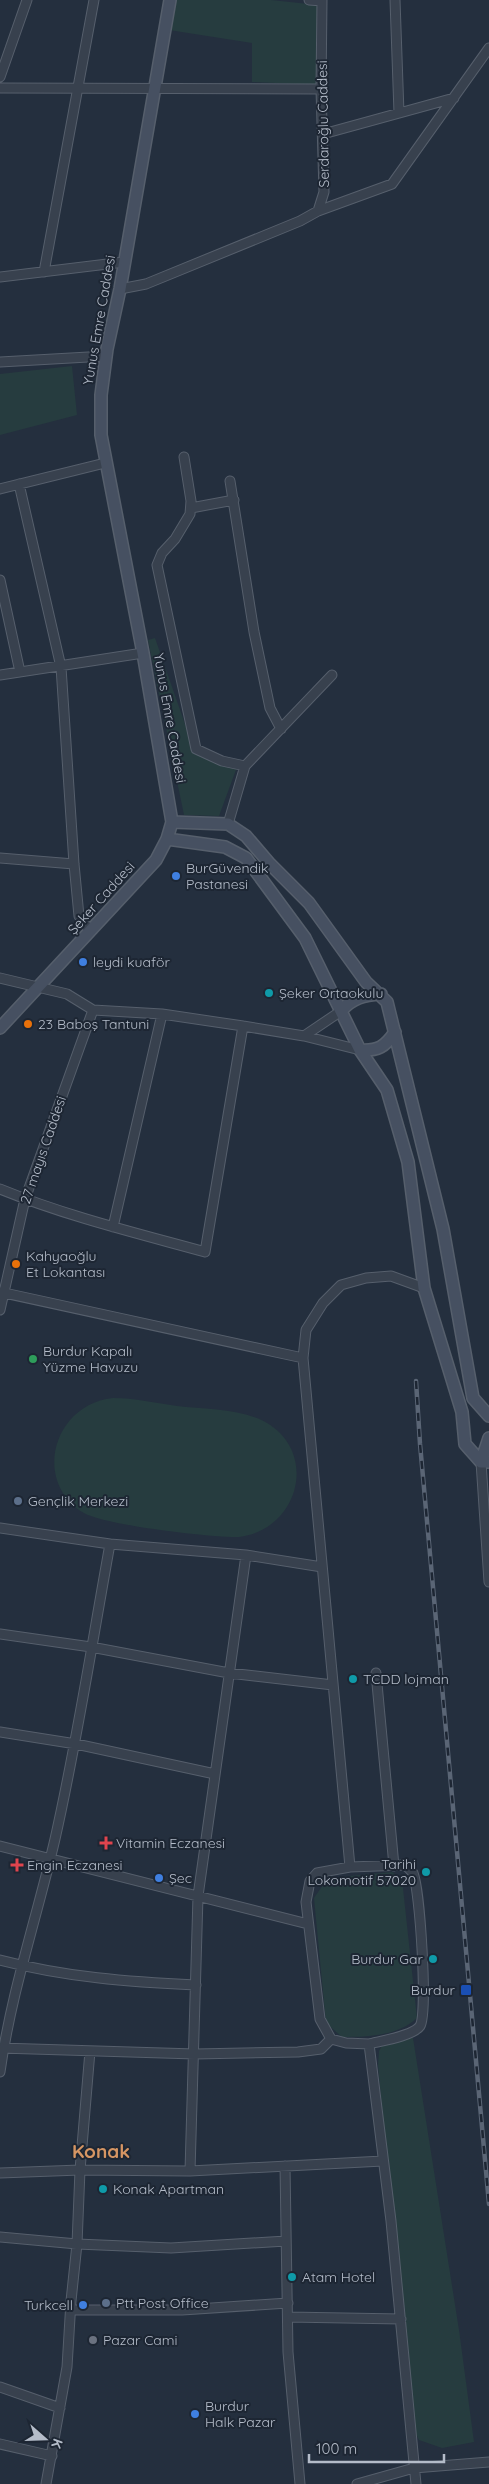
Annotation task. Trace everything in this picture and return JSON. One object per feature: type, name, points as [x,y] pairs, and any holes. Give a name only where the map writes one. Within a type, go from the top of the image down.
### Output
[{"type":"main road","name":"Yunus Emre Caddesi","points":[[170,0],[120,288],[106,356],[101,395],[101,435],[143,653],[172,822]]},
{"type":"main road","points":[[172,822],[228,824],[246,836],[308,903],[366,982],[388,1002],[443,1229],[473,1398],[489,1416]]},
{"type":"main road","name":"Şeker Caddesi","points":[[0,1028],[156,860],[167,839],[172,822]]},
{"type":"main road","points":[[167,839],[225,847],[246,858],[305,938],[360,1050],[387,1090],[408,1162],[424,1288],[462,1412],[465,1444],[485,1462]]},
{"type":"main road","points":[[341,1010],[349,1001],[367,994],[381,994]]},
{"type":"main road","points":[[360,1050],[375,1050],[386,1045],[395,1032]]},
{"type":"main road","points":[[485,1462],[489,1438]]},
{"type":"street","points":[[0,77],[28,0]]},
{"type":"street","points":[[44,272],[94,0]]},
{"type":"street","points":[[309,0],[322,1]]},
{"type":"street","points":[[395,0],[399,113]]},
{"type":"street","name":"Serdaroğlu Caddesi","points":[[318,211],[324,192],[321,88],[322,1]]},
{"type":"street","points":[[120,288],[146,284],[300,221],[318,211],[392,184],[489,48]]},
{"type":"street","points":[[0,88],[155,90],[321,88]]},
{"type":"street","points":[[322,134],[454,98]]},
{"type":"street","points":[[0,277],[124,262]]},
{"type":"street","points":[[0,362],[106,356]]},
{"type":"street","points":[[184,457],[191,508],[186,523],[175,540],[162,553],[157,565],[164,606],[196,749],[222,761],[245,766]]},
{"type":"street","points":[[0,489],[105,463]]},
{"type":"street","points":[[230,481],[254,632],[270,708],[281,729]]},
{"type":"street","points":[[19,484],[61,667],[79,916],[90,931]]},
{"type":"street","points":[[191,508],[234,500]]},
{"type":"street","points":[[0,580],[20,672]]},
{"type":"street","points":[[0,674],[61,667],[143,653]]},
{"type":"street","points":[[228,824],[245,766],[332,674]]},
{"type":"street","points":[[0,858],[74,864]]},
{"type":"street","points":[[0,978],[67,994],[93,1010],[162,1014],[243,1026],[304,1036],[360,1050]]},
{"type":"street","name":"27 mayıs Caddesi","points":[[0,1310],[2,1292],[25,1199],[93,1010]]},
{"type":"street","points":[[304,1036],[341,1010]]},
{"type":"street","points":[[113,1226],[162,1014]]},
{"type":"street","points":[[0,1189],[25,1199],[205,1252],[243,1026]]},
{"type":"street","points":[[350,1867],[303,1358],[306,1330],[323,1303],[341,1286],[366,1278],[391,1276],[424,1288]]},
{"type":"street","points":[[2,1292],[303,1358]]},
{"type":"street","points":[[485,1462],[489,1582]]},
{"type":"street","points":[[0,1528],[110,1544],[246,1555],[322,1567]]},
{"type":"street","points":[[0,2072],[2,2048],[50,1859],[76,1744],[110,1544]]},
{"type":"street","points":[[190,2172],[195,2054],[198,1896],[246,1555]]},
{"type":"street","points":[[0,1634],[91,1647],[229,1673],[333,1686]]},
{"type":"street","points":[[376,1673],[394,1866]]},
{"type":"street","points":[[0,1732],[76,1744],[215,1774]]},
{"type":"street","points":[[0,1846],[308,1924]]},
{"type":"street","points":[[405,1865],[412,1872],[419,1912],[424,2010],[420,2027],[410,2033],[369,2044],[331,2039],[320,2019],[306,1902],[310,1881],[317,1874],[350,1867],[405,1865]]},
{"type":"street","points":[[0,1960],[58,1974],[121,1982],[196,1985]]},
{"type":"street","points":[[2,2048],[195,2054],[298,2052],[321,2049],[331,2039]]},
{"type":"street","points":[[369,2044],[400,2319],[416,2484]]},
{"type":"street","points":[[46,2484],[67,2367],[70,2310],[78,2244],[80,2170],[90,2051]]},
{"type":"street","points":[[0,2173],[80,2170],[190,2172],[383,2160]]},
{"type":"street","points":[[285,2166],[288,2352],[300,2484]]},
{"type":"street","points":[[0,2237],[78,2244],[171,2248],[286,2241]]},
{"type":"street","points":[[70,2310],[182,2310],[288,2303]]},
{"type":"street","points":[[288,2317],[400,2319]]},
{"type":"street","points":[[0,2387],[60,2408]]},
{"type":"street","points":[[0,2444],[52,2456]]},
{"type":"street","points":[[357,2484],[414,2468],[489,2462]]},
{"type":"green space","points":[[176,0],[271,0],[318,5],[317,85],[252,82],[252,43],[169,30]]},
{"type":"green space","points":[[72,366],[77,415],[0,435],[0,374]]},
{"type":"green space","points":[[155,638],[194,750],[237,767],[219,816],[184,815],[148,640]]},
{"type":"green space","points":[[113,1398],[236,1412],[258,1418],[267,1423],[283,1437],[293,1453],[297,1471],[295,1489],[287,1506],[276,1521],[259,1531],[239,1537],[184,1533],[135,1526],[95,1518],[84,1513],[68,1499],[58,1482],[54,1464],[56,1446],[64,1429],[76,1414],[93,1403]]},
{"type":"green space","points":[[392,1872],[402,1879],[417,2018],[401,2029],[392,2032],[362,2037],[342,2037],[326,2023],[314,1898],[323,1885],[340,1877]]},
{"type":"green space","points":[[393,2038],[413,2038],[459,2330],[474,2442],[442,2448],[419,2440],[411,2424],[378,2065],[379,2051],[384,2042]]},
{"type":"railway","points":[[416,1381],[420,1444],[489,2204]]},
{"type":"place","name":"BurGüvendik Pastanesi","points":[[176,876]]},
{"type":"place","name":"leydi kuaför","points":[[83,962]]},
{"type":"place","name":"Şeker Ortaokulu","points":[[269,993]]},
{"type":"place","name":"23 Baboş Tantuni","points":[[28,1024]]},
{"type":"place","name":"Kahyaoğlu Et Lokantası","points":[[16,1264]]},
{"type":"place","name":"Burdur Kapalı Yüzme Havuzu","points":[[33,1359]]},
{"type":"place","name":"Gençlik Merkezi","points":[[18,1501]]},
{"type":"place","name":"TCDD lojman","points":[[353,1679]]},
{"type":"place","name":"Vitamin Eczanesi","points":[[106,1843]]},
{"type":"place","name":"Engin Eczanesi","points":[[17,1865]]},
{"type":"place","name":"Tarihi Lokomotif 57020","points":[[426,1872]]},
{"type":"place","name":"Şec","points":[[159,1878]]},
{"type":"place","name":"Burdur Gar","points":[[433,1959]]},
{"type":"place","name":"Burdur","points":[[466,1990]]},
{"type":"place","name":"Konak Apartman","points":[[103,2189]]},
{"type":"place","name":"Atam Hotel","points":[[292,2277]]},
{"type":"place","name":"Ptt Post Office","points":[[106,2303]]},
{"type":"place","name":"Turkcell","points":[[83,2305]]},
{"type":"place","name":"Pazar Cami","points":[[93,2340]]},
{"type":"place","name":"Burdur Halk Pazar","points":[[195,2414]]},
{"type":"district","name":"Konak","points":[[101,2151]]}]
